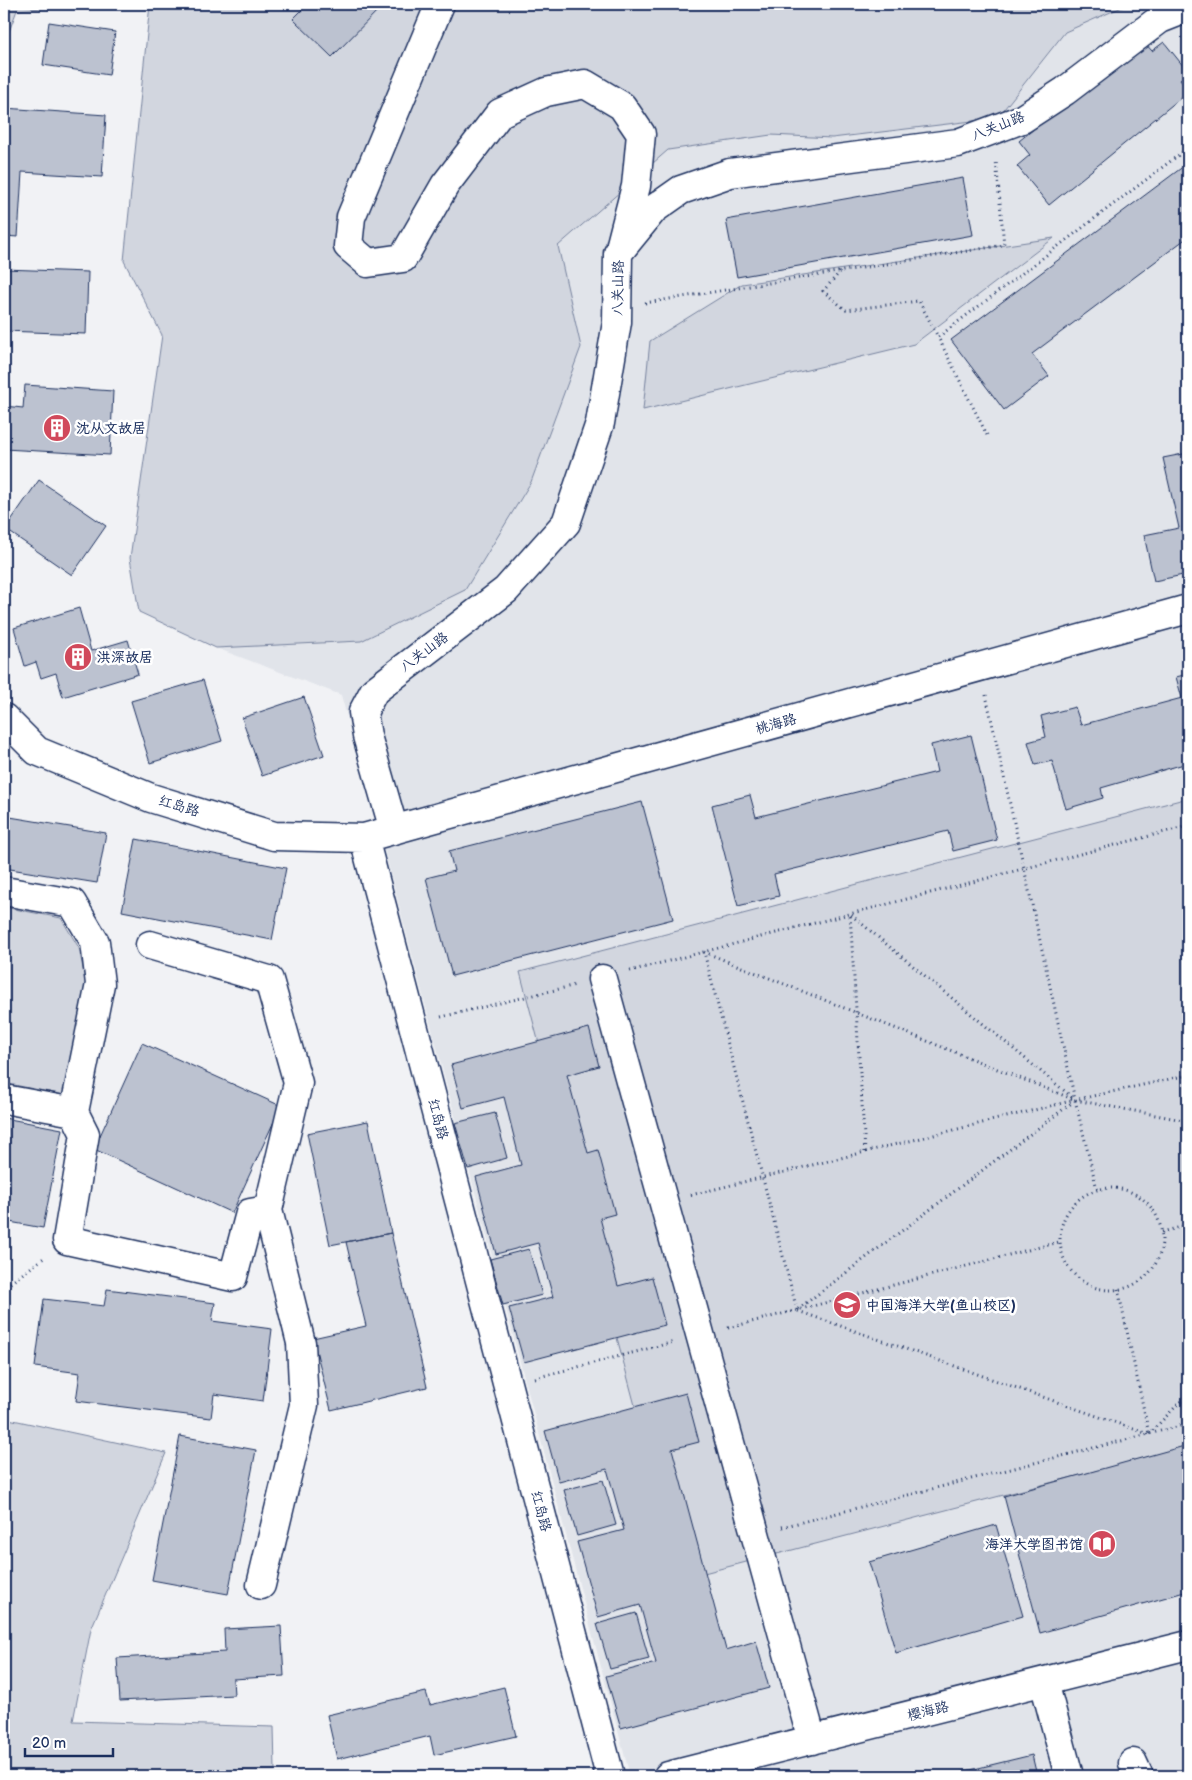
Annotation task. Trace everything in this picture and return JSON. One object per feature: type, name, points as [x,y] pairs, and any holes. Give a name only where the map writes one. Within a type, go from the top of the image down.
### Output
[{"type":"street","points":[[440,4],[351,217],[348,246],[368,263],[403,258],[445,185],[500,113],[546,92],[585,84],[622,106],[641,134],[636,186],[618,253]]},
{"type":"street","name":"八关山路","points":[[394,830],[367,736],[363,712],[374,690],[506,590],[566,523],[600,423],[617,322],[618,253],[654,209],[681,190],[730,173],[958,143],[993,130],[1022,119],[1065,91],[1160,20],[1188,8]]},
{"type":"street","name":"桃海路","points":[[364,838],[1188,609]]},
{"type":"street","name":"红岛路","points":[[4,718],[37,751],[151,798],[274,836],[364,838],[610,1776]]},
{"type":"street","points":[[4,892],[72,903],[95,942],[100,984],[74,1112],[85,1134],[67,1240],[233,1277],[250,1213],[268,1210]]},
{"type":"street","points":[[150,945],[269,980],[298,1083],[268,1210],[301,1342],[304,1405],[261,1585]]},
{"type":"street","points":[[602,979],[812,1740]]},
{"type":"street","points":[[4,1099],[74,1112]]},
{"type":"street","name":"樱海路","points":[[668,1776],[1188,1645]]},
{"type":"street","points":[[1044,1682],[1069,1776]]},
{"type":"path","points":[[618,307],[1004,246],[993,130]]},
{"type":"path","points":[[938,337],[1188,148]]},
{"type":"path","points":[[841,272],[824,291],[846,310],[919,301],[987,435]]},
{"type":"path","points":[[980,667],[1075,1100],[1097,1189]]},
{"type":"path","points":[[439,1008],[442,1018],[602,979],[1188,826]]},
{"type":"path","points":[[850,914],[865,1152]]},
{"type":"path","points":[[850,914],[1075,1100]]},
{"type":"path","points":[[704,952],[1075,1100],[1188,1121]]},
{"type":"path","points":[[704,952],[797,1310]]},
{"type":"path","points":[[663,1201],[1075,1100],[1188,1075]]},
{"type":"path","points":[[797,1310],[1075,1100]]},
{"type":"path","points":[[1114,1187],[1131,1192],[1146,1202],[1156,1216],[1162,1232],[1161,1248],[1155,1263],[1146,1276],[1133,1285],[1118,1289],[1102,1289],[1087,1284],[1073,1273],[1063,1259],[1059,1242],[1061,1224],[1069,1208],[1081,1197],[1097,1189],[1114,1187]]},
{"type":"path","points":[[1162,1232],[1188,1225]]},
{"type":"path","points":[[4,1284],[8,1284],[67,1240]]},
{"type":"path","points":[[748,1323],[1059,1242]]},
{"type":"path","points":[[4,1312],[8,1284]]},
{"type":"path","points":[[1118,1289],[1149,1434]]},
{"type":"path","points":[[797,1310],[1149,1434]]},
{"type":"path","points":[[508,1385],[700,1335]]},
{"type":"path","points":[[1149,1434],[1188,1394]]},
{"type":"path","points":[[755,1533],[1188,1424]]},
{"type":"shaded area","points":[[4,4],[94,4],[17,10],[4,45]]},
{"type":"shaded area","name":"中国海洋大学(鱼山校区)","points":[[150,4],[1188,4],[1188,1776],[630,1776],[380,834],[341,695],[216,648],[139,612],[130,558],[162,335],[124,261]]},
{"type":"shaded area","points":[[150,4],[1129,4],[1065,32],[997,118],[832,138],[771,135],[668,150],[558,246],[581,347],[531,482],[465,590],[361,641],[216,648],[139,612],[130,558],[162,335],[124,261]]},
{"type":"shaded area","points":[[1054,238],[914,344],[643,410],[650,341],[742,284]]},
{"type":"shaded area","points":[[1188,798],[1188,1447],[681,1579],[520,972]]},
{"type":"shaded area","points":[[4,907],[61,918],[79,948],[86,984],[64,1095],[4,1083]]},
{"type":"shaded area","points":[[4,1418],[166,1453],[91,1629],[73,1721],[274,1727],[275,1770],[4,1775]]},
{"type":"building","points":[[308,4],[384,4],[332,57],[293,19]]},
{"type":"building","points":[[49,22],[115,32],[109,75],[43,65]]},
{"type":"building","points":[[1143,41],[1152,51],[1164,42],[1188,72],[1180,79],[1188,89],[1188,92],[1049,205],[1017,166],[1030,155],[1019,141]]},
{"type":"building","points":[[4,108],[106,115],[102,177],[22,172],[18,237],[4,236]]},
{"type":"building","points":[[1188,163],[1188,237],[1032,354],[1049,376],[1004,410],[951,340]]},
{"type":"building","points":[[963,178],[973,235],[737,277],[726,220]]},
{"type":"building","points":[[4,269],[88,272],[86,334],[4,331]]},
{"type":"building","name":"沈从文故居","points":[[25,385],[113,391],[110,455],[4,449],[4,406],[23,408]]},
{"type":"building","points":[[1188,453],[1188,574],[1154,581],[1144,535],[1179,528],[1163,458]]},
{"type":"building","points":[[39,480],[106,526],[72,575],[5,529]]},
{"type":"building","name":"洪深故居","points":[[79,608],[91,651],[128,640],[138,674],[63,697],[56,673],[41,678],[36,662],[25,666],[14,628]]},
{"type":"building","points":[[1188,674],[1188,781],[1184,764],[1101,788],[1103,798],[1066,809],[1052,761],[1035,765],[1028,742],[1046,737],[1041,716],[1075,707],[1081,725],[1182,698],[1176,677]]},
{"type":"building","points":[[203,680],[222,741],[150,763],[131,701]]},
{"type":"building","points":[[304,697],[324,755],[262,776],[242,718]]},
{"type":"building","points":[[971,735],[997,840],[953,851],[948,831],[774,874],[779,896],[738,906],[712,805],[750,795],[756,817],[937,772],[931,745]]},
{"type":"building","points":[[642,802],[673,919],[452,976],[426,878],[454,871],[449,851]]},
{"type":"building","points":[[4,816],[106,833],[97,883],[4,868]]},
{"type":"building","points":[[136,839],[286,868],[272,940],[122,911]]},
{"type":"building","points":[[589,1028],[599,1066],[567,1075],[588,1153],[598,1150],[615,1214],[600,1218],[618,1286],[652,1277],[665,1325],[524,1362],[509,1308],[553,1297],[538,1243],[496,1254],[476,1177],[521,1165],[504,1097],[463,1108],[451,1065]]},
{"type":"building","points":[[142,1043],[281,1106],[232,1213],[94,1149]]},
{"type":"building","points":[[495,1113],[507,1158],[468,1169],[455,1123]]},
{"type":"building","points":[[4,1118],[62,1129],[43,1228],[4,1221]]},
{"type":"building","points":[[368,1121],[391,1233],[330,1245],[307,1133]]},
{"type":"building","points":[[391,1233],[427,1387],[331,1410],[313,1338],[366,1326],[346,1242]]},
{"type":"building","points":[[529,1249],[542,1295],[503,1305],[490,1259]]},
{"type":"building","points":[[107,1289],[215,1303],[212,1321],[272,1329],[263,1401],[214,1394],[211,1418],[76,1401],[80,1373],[35,1367],[44,1299],[104,1306]]},
{"type":"building","points":[[686,1393],[699,1442],[672,1449],[726,1650],[756,1641],[769,1688],[621,1728],[606,1676],[656,1663],[640,1605],[598,1617],[577,1542],[624,1530],[607,1469],[559,1482],[545,1431]]},
{"type":"building","points":[[180,1436],[256,1450],[228,1594],[152,1580]]},
{"type":"building","name":"海洋大学图书馆","points":[[1188,1445],[1188,1591],[1040,1633],[1004,1496]]},
{"type":"building","points":[[603,1480],[616,1525],[577,1536],[564,1490]]},
{"type":"building","points":[[996,1525],[1023,1616],[896,1653],[869,1562]]},
{"type":"building","points":[[636,1613],[649,1659],[610,1669],[597,1624]]},
{"type":"building","points":[[281,1626],[284,1676],[233,1679],[234,1695],[120,1701],[117,1658],[225,1652],[224,1629]]},
{"type":"building","points":[[504,1687],[516,1736],[434,1755],[430,1736],[337,1759],[327,1715],[426,1692],[430,1705]]},
{"type":"building","points":[[1032,1755],[1037,1776],[963,1776],[962,1772]]},
{"type":"place","name":"沈从文故居","points":[[57,428]]},
{"type":"place","name":"洪深故居","points":[[78,657]]},
{"type":"place","name":"中国海洋大学(鱼山校区)","points":[[847,1305]]},
{"type":"place","name":"海洋大学图书馆","points":[[1102,1544]]}]
